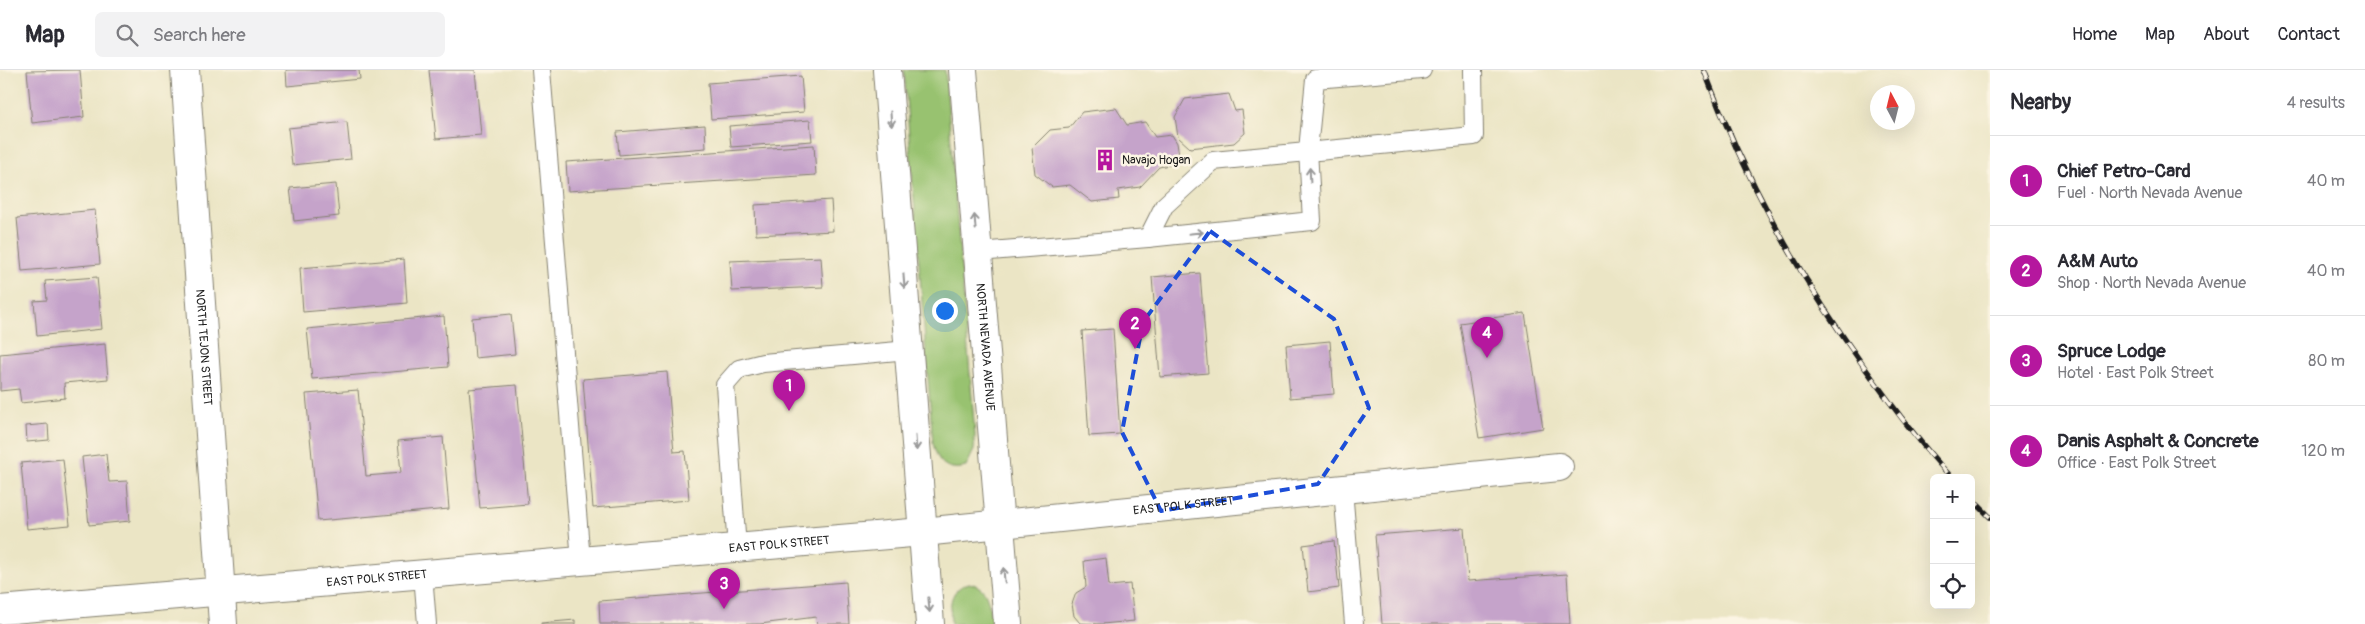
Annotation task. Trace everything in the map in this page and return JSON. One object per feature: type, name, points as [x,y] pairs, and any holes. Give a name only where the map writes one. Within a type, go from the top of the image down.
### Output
[{"type":"street","name":"NORTH TEJON STREET","points":[[185,70],[224,624]]},
{"type":"street","points":[[887,70],[930,624]]},
{"type":"street","name":"NORTH NEVADA AVENUE","points":[[963,70],[1008,624]]},
{"type":"street","name":"EAST POLK STREET","points":[[0,610],[923,532],[1559,467]]},
{"type":"lane","points":[[541,70],[581,561]]},
{"type":"lane","points":[[978,252],[1148,238],[1312,221],[1308,150],[1315,79],[1422,70]]},
{"type":"lane","points":[[1148,238],[1164,206],[1213,161],[1308,150],[1474,136],[1473,70]]},
{"type":"lane","points":[[736,548],[725,386],[739,369],[763,363],[909,350]]},
{"type":"lane","points":[[1343,490],[1354,624]]},
{"type":"lane","points":[[423,574],[427,624]]},
{"type":"highlighted area","points":[[1210,231],[1334,319],[1369,408],[1318,484],[1161,511],[1122,432],[1143,322]]},
{"type":"green space","points":[[904,70],[945,70],[975,435],[974,450],[966,467],[948,467],[940,460],[933,443]]},
{"type":"green space","points":[[969,583],[981,588],[985,593],[989,604],[991,624],[951,624],[951,605],[954,594],[962,586]]},
{"type":"building","points":[[80,70],[84,117],[32,123],[27,71]]},
{"type":"building","points":[[286,70],[359,70],[360,79],[287,86]]},
{"type":"building","points":[[429,70],[475,70],[481,135],[436,139]]},
{"type":"building","points":[[801,76],[804,112],[711,119],[708,83]]},
{"type":"building","points":[[1229,94],[1235,111],[1242,110],[1245,133],[1234,143],[1190,148],[1178,137],[1175,117],[1185,99]]},
{"type":"building","name":"Navajo Hogan","points":[[1116,108],[1127,125],[1145,122],[1155,137],[1172,135],[1177,143],[1179,155],[1174,164],[1159,167],[1140,187],[1118,190],[1119,199],[1092,202],[1070,185],[1052,187],[1035,174],[1032,148],[1050,130],[1069,128],[1082,112]]},
{"type":"building","points":[[810,120],[812,141],[731,147],[729,126]]},
{"type":"building","points":[[347,122],[351,159],[292,165],[288,128]]},
{"type":"building","points":[[705,125],[706,148],[619,155],[617,132]]},
{"type":"building","points":[[814,145],[816,175],[568,191],[566,162]]},
{"type":"building","points":[[336,184],[339,216],[294,221],[290,188]]},
{"type":"building","points":[[831,200],[833,231],[756,235],[755,205]]},
{"type":"building","points":[[95,210],[100,264],[22,271],[17,218]]},
{"type":"building","points":[[821,257],[823,287],[732,291],[730,261]]},
{"type":"building","points":[[404,259],[407,303],[303,312],[300,268]]},
{"type":"building","points":[[1200,273],[1208,373],[1160,377],[1152,277]]},
{"type":"building","points":[[97,277],[102,329],[37,336],[34,301],[47,300],[45,281]]},
{"type":"building","points":[[1525,313],[1543,428],[1479,438],[1460,323]]},
{"type":"building","points":[[511,314],[515,354],[475,358],[472,318]]},
{"type":"building","points":[[444,316],[448,367],[312,379],[307,329]]},
{"type":"building","points":[[1113,329],[1120,434],[1089,436],[1082,331]]},
{"type":"building","points":[[1330,341],[1334,394],[1290,398],[1286,345]]},
{"type":"building","points":[[105,344],[108,379],[64,383],[65,398],[21,403],[19,389],[0,391],[0,354]]},
{"type":"building","points":[[667,372],[674,452],[685,451],[689,500],[593,508],[583,379]]},
{"type":"building","points":[[517,385],[528,504],[480,508],[469,389]]},
{"type":"building","points":[[358,390],[366,476],[401,473],[398,441],[443,437],[449,509],[318,521],[306,394]]},
{"type":"building","points":[[48,424],[49,440],[27,442],[26,426]]},
{"type":"building","points":[[106,454],[109,482],[127,481],[130,521],[89,525],[82,457]]},
{"type":"building","points":[[63,459],[70,525],[27,529],[21,463]]},
{"type":"building","points":[[1464,528],[1468,581],[1567,574],[1570,624],[1382,624],[1375,535]]},
{"type":"building","points":[[1334,541],[1339,588],[1308,592],[1303,545]]},
{"type":"building","points":[[1106,558],[1109,586],[1130,584],[1134,621],[1102,624],[1080,623],[1074,616],[1072,604],[1076,593],[1086,587],[1084,561]]},
{"type":"building","points":[[846,582],[849,624],[817,624],[816,617],[760,624],[600,624],[599,601]]},
{"type":"building","points":[[575,620],[575,624],[541,624],[541,623]]},
{"type":"railway","points":[[1704,70],[1755,187],[1795,261],[1840,332],[1875,382],[1896,411],[1948,474]]},
{"type":"railway","points":[[1975,502],[1990,517]]},
{"type":"place","name":"Navajo Hogan","points":[[1105,160]]},
{"type":"place","name":"A&M Auto","points":[[1135,349]]},
{"type":"place","name":"Danis Asphalt & Concrete","points":[[1487,358]]},
{"type":"place","name":"Chief Petro-Card","points":[[789,411]]},
{"type":"place","name":"Spruce Lodge","points":[[724,609]]}]
